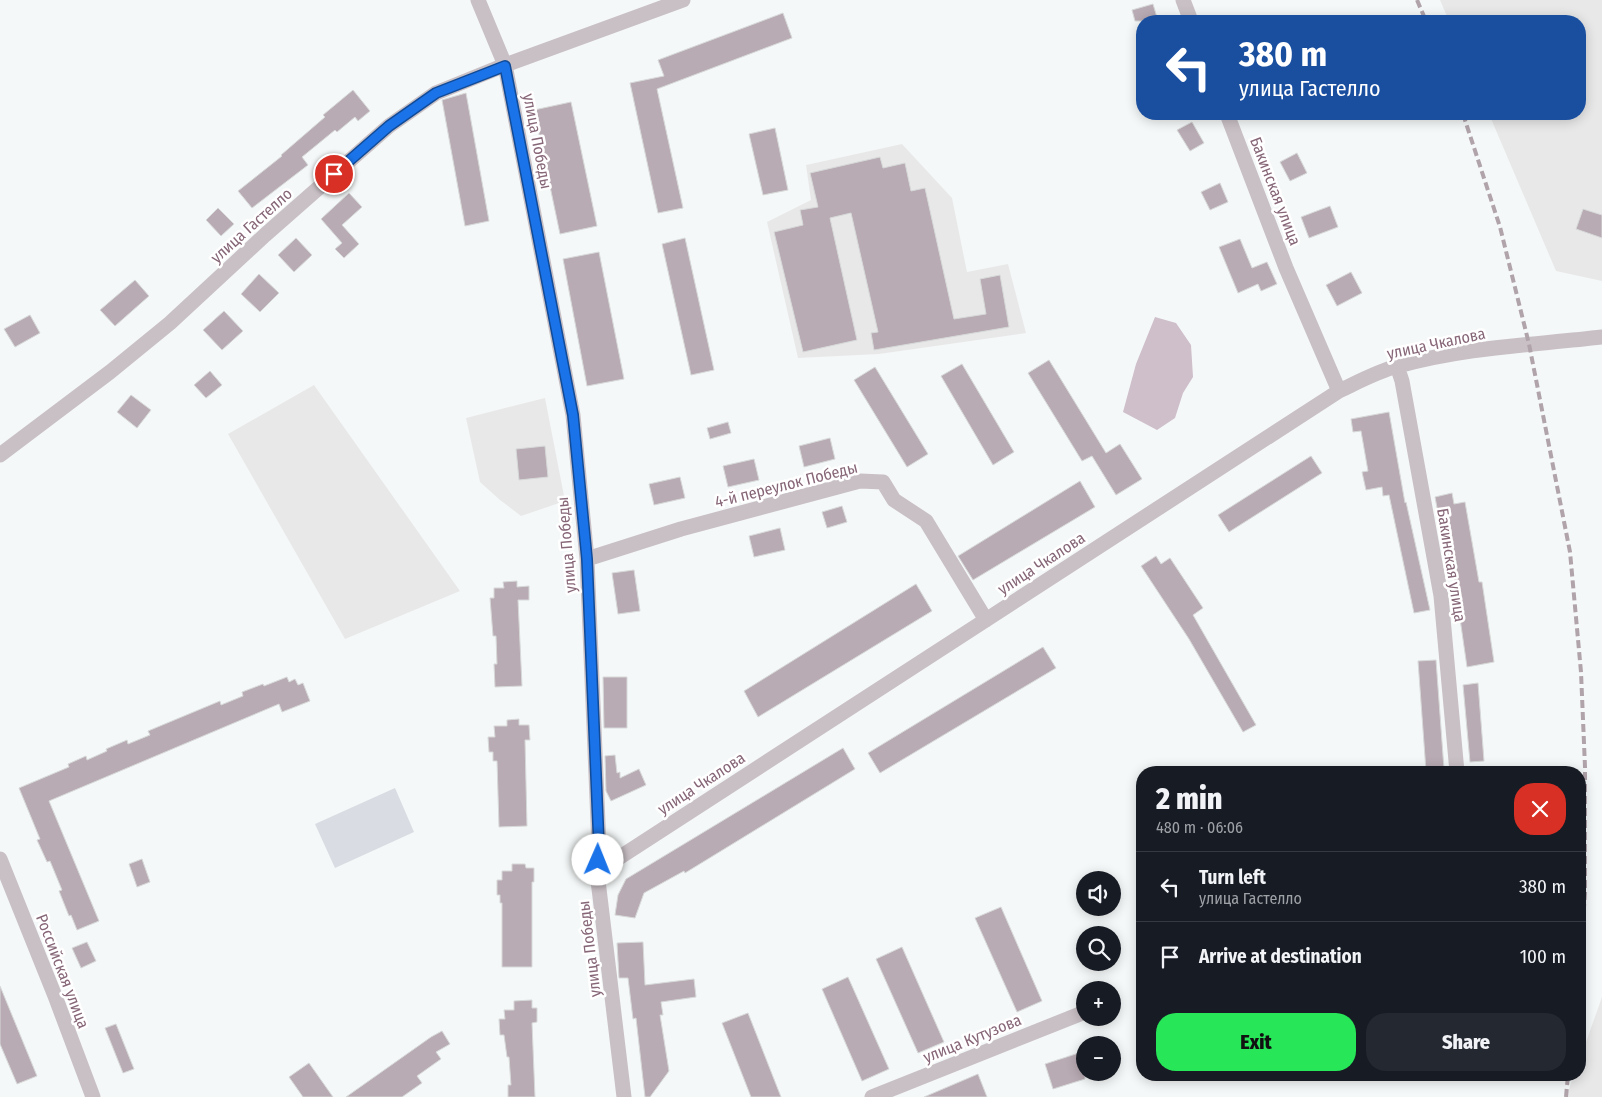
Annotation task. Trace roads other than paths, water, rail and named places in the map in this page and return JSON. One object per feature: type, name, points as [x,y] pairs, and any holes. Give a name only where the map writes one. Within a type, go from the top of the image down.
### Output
[{"type":"street","name":"улица Победы","points":[[478,0],[505,66],[573,415],[587,559],[599,847],[597,872],[624,1097]]},
{"type":"street","name":"улица Гастелло","points":[[0,455],[110,372],[170,323],[265,235],[389,126],[436,93],[683,0]]},
{"type":"street","points":[[1183,0],[1189,15]]},
{"type":"street","name":"Бакинская улица","points":[[1230,120],[1286,268],[1338,391]]},
{"type":"street","name":"улица Чкалова","points":[[597,872],[1338,391],[1397,366],[1459,353],[1602,337]]},
{"type":"street","name":"Бакинская улица","points":[[1397,366],[1402,381],[1441,596],[1456,766]]},
{"type":"street","name":"4-й переулок Победы","points":[[587,559],[681,529],[860,481],[883,482],[894,500],[926,521],[986,620]]},
{"type":"street","name":"Российская улица","points":[[0,859],[93,1097]]},
{"type":"street","name":"улица Кутузова","points":[[872,1097],[1076,1016]]},
{"type":"railway","points":[[1417,0],[1423,15]]},
{"type":"railway","points":[[1465,120],[1500,227],[1529,344],[1570,552],[1581,672],[1585,766]]},
{"type":"railway","points":[[1566,1097],[1567,1081]]}]
